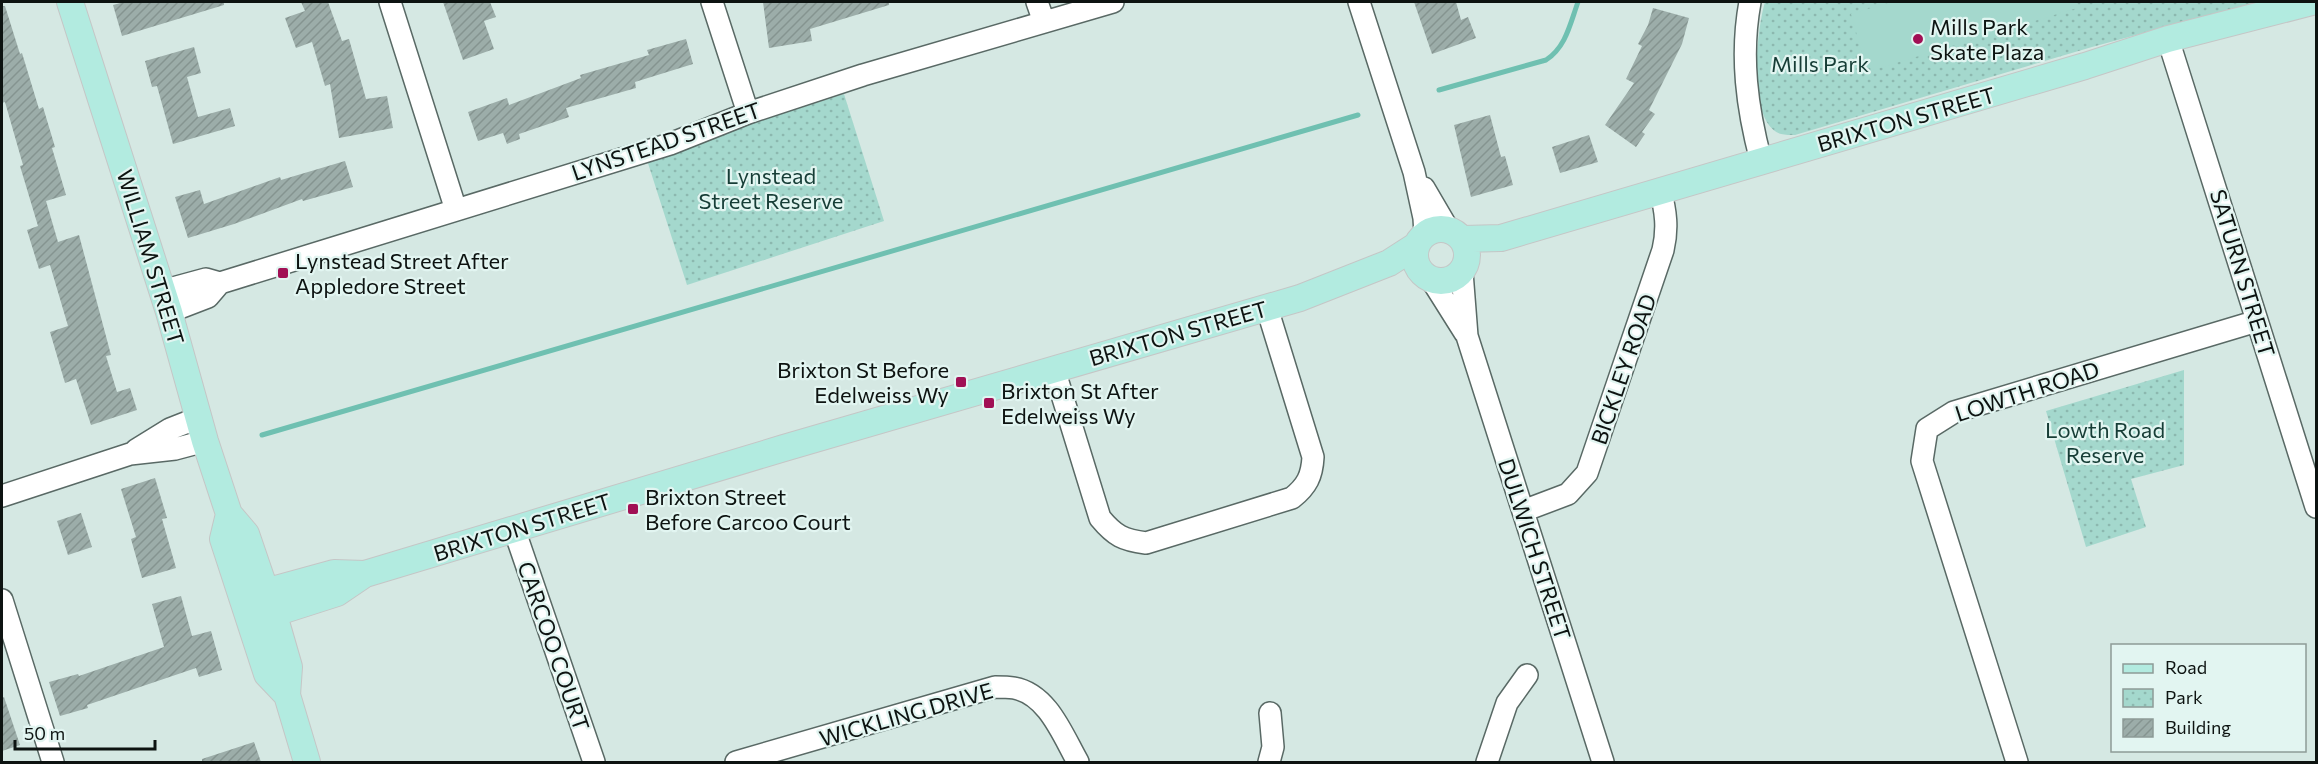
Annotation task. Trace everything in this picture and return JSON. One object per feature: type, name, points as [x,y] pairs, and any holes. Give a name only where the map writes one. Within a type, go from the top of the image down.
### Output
[{"type":"main road","name":"WILLIAM STREET","points":[[70,2],[165,301],[229,514],[223,540],[289,667],[287,695],[307,762]]},
{"type":"main road","name":"BRIXTON STREET","points":[[258,606],[334,573],[365,574],[1300,298],[1389,263],[1438,237],[1501,238],[2085,66],[2168,39],[2312,2]]},
{"type":"main road","points":[[1438,237],[1467,247],[1464,268],[1448,281],[1427,277],[1415,260],[1438,237]]},
{"type":"main road","name":"BRIXTON STREET","points":[[1464,268],[1501,238]]},
{"type":"main road","name":"BRIXTON STREET","points":[[1300,298],[1346,292],[1396,278],[1427,277]]},
{"type":"street","points":[[390,2],[456,210]]},
{"type":"street","points":[[712,2],[748,113]]},
{"type":"street","points":[[1037,2],[1044,22]]},
{"type":"street","name":"LYNSTEAD STREET","points":[[165,301],[206,279],[220,283],[670,144],[748,113],[863,75],[1113,2]]},
{"type":"street","points":[[1359,2],[1414,172],[1424,218],[1438,237]]},
{"type":"street","points":[[1750,2],[1744,44],[1745,77],[1754,136],[1761,161]]},
{"type":"street","name":"SATURN STREET","points":[[2168,39],[2316,507]]},
{"type":"street","name":"BICKLEY ROAD","points":[[1523,510],[1568,494],[1587,473],[1663,250],[1667,233],[1665,207],[1660,190]]},
{"type":"street","name":"DULWICH STREET","points":[[1464,268],[1467,336],[1603,762]]},
{"type":"street","name":"DULWICH STREET","points":[[1427,277],[1467,336]]},
{"type":"street","points":[[1054,369],[1100,518],[1112,532],[1127,541],[1146,543],[1292,498],[1304,489],[1312,474],[1313,457],[1267,308]]},
{"type":"street","name":"LOWTH ROAD","points":[[2018,762],[1922,461],[1927,429],[1954,412],[2257,321]]},
{"type":"street","points":[[2,496],[130,454],[170,429],[202,429]]},
{"type":"street","name":"CARCOO COURT","points":[[514,529],[594,762]]},
{"type":"street","points":[[2,600],[53,762]]},
{"type":"street","points":[[1487,762],[1507,703],[1527,675]]},
{"type":"street","name":"WICKLING DRIVE","points":[[736,762],[995,687],[1016,688],[1032,695],[1045,706],[1078,762]]},
{"type":"street","points":[[1269,762],[1273,747],[1270,713]]},
{"type":"green space","name":"Mills Park","points":[[1765,2],[2258,2],[2092,47],[1795,135],[1781,134],[1770,126],[1758,94],[1757,52]]},
{"type":"green space","name":"Mills Park Skate Plaza","points":[[1891,2],[2075,2],[2077,8],[1873,70],[1865,64],[1851,14]]},
{"type":"green space","name":"Lynstead Street Reserve","points":[[844,94],[884,221],[687,285],[646,157]]},
{"type":"green space","name":"Lowth Road Reserve","points":[[2184,370],[2184,465],[2131,479],[2146,527],[2086,547],[2046,411]]},
{"type":"building","points":[[124,2],[224,2],[224,5],[122,36],[113,5]]},
{"type":"building","points":[[301,2],[328,2],[342,41],[349,39],[366,99],[387,96],[393,128],[339,138],[330,84],[325,86],[312,42],[296,48],[285,18],[305,11]]},
{"type":"building","points":[[443,2],[490,2],[496,17],[484,21],[494,49],[463,60]]},
{"type":"building","points":[[763,2],[889,2],[889,5],[810,29],[812,41],[769,48]]},
{"type":"building","points":[[1414,2],[1456,2],[1461,20],[1468,17],[1476,38],[1432,54]]},
{"type":"building","points":[[2,6],[5,6],[20,54],[22,53],[39,109],[43,107],[55,147],[52,148],[66,195],[46,201],[58,242],[79,235],[111,355],[106,356],[117,392],[130,388],[137,410],[91,425],[76,379],[65,383],[50,332],[68,326],[50,265],[39,269],[27,230],[38,226],[20,166],[23,165],[5,102],[2,103]]},
{"type":"building","points":[[1653,8],[1689,18],[1682,44],[1649,110],[1655,114],[1642,132],[1645,134],[1636,147],[1605,125],[1634,83],[1626,79],[1642,46],[1638,44],[1648,25]]},
{"type":"building","points":[[686,39],[693,64],[635,82],[636,88],[566,108],[569,117],[519,134],[520,139],[507,144],[503,133],[478,141],[468,112],[507,98],[509,105],[581,78],[580,75],[649,55],[647,50]]},
{"type":"building","points":[[194,47],[201,73],[187,77],[198,117],[230,108],[235,126],[173,144],[157,86],[152,87],[145,61]]},
{"type":"building","points":[[1490,115],[1501,157],[1505,156],[1513,185],[1471,197],[1454,125]]},
{"type":"building","points":[[1589,135],[1598,162],[1560,173],[1552,147]]},
{"type":"building","points":[[345,161],[353,187],[303,201],[302,199],[188,238],[175,197],[200,190],[204,204],[280,177],[281,180]]},
{"type":"building","points":[[155,478],[167,518],[162,519],[176,568],[142,578],[131,539],[136,537],[121,489]]},
{"type":"building","points":[[81,513],[92,547],[68,555],[57,521]]},
{"type":"building","points":[[181,596],[192,636],[211,631],[222,670],[199,677],[196,668],[60,716],[49,682],[78,674],[79,676],[164,647],[152,604]]},
{"type":"building","points":[[4,697],[20,745],[2,751],[2,698]]},
{"type":"building","points":[[254,742],[261,762],[202,762],[202,759]]},
{"type":"waterway","points":[[1439,90],[1546,60],[1563,42],[1578,2]]},
{"type":"waterway","points":[[262,435],[1358,115]]},
{"type":"place","name":"Mills Park Skate Plaza","points":[[1918,39]]},
{"type":"place","name":"Lynstead Street After Appledore Street","points":[[283,273]]},
{"type":"place","name":"Brixton St Before Edelweiss Wy","points":[[961,382]]},
{"type":"place","name":"Brixton St After Edelweiss Wy","points":[[989,403]]},
{"type":"place","name":"Brixton Street Before Carcoo Court","points":[[633,509]]}]
